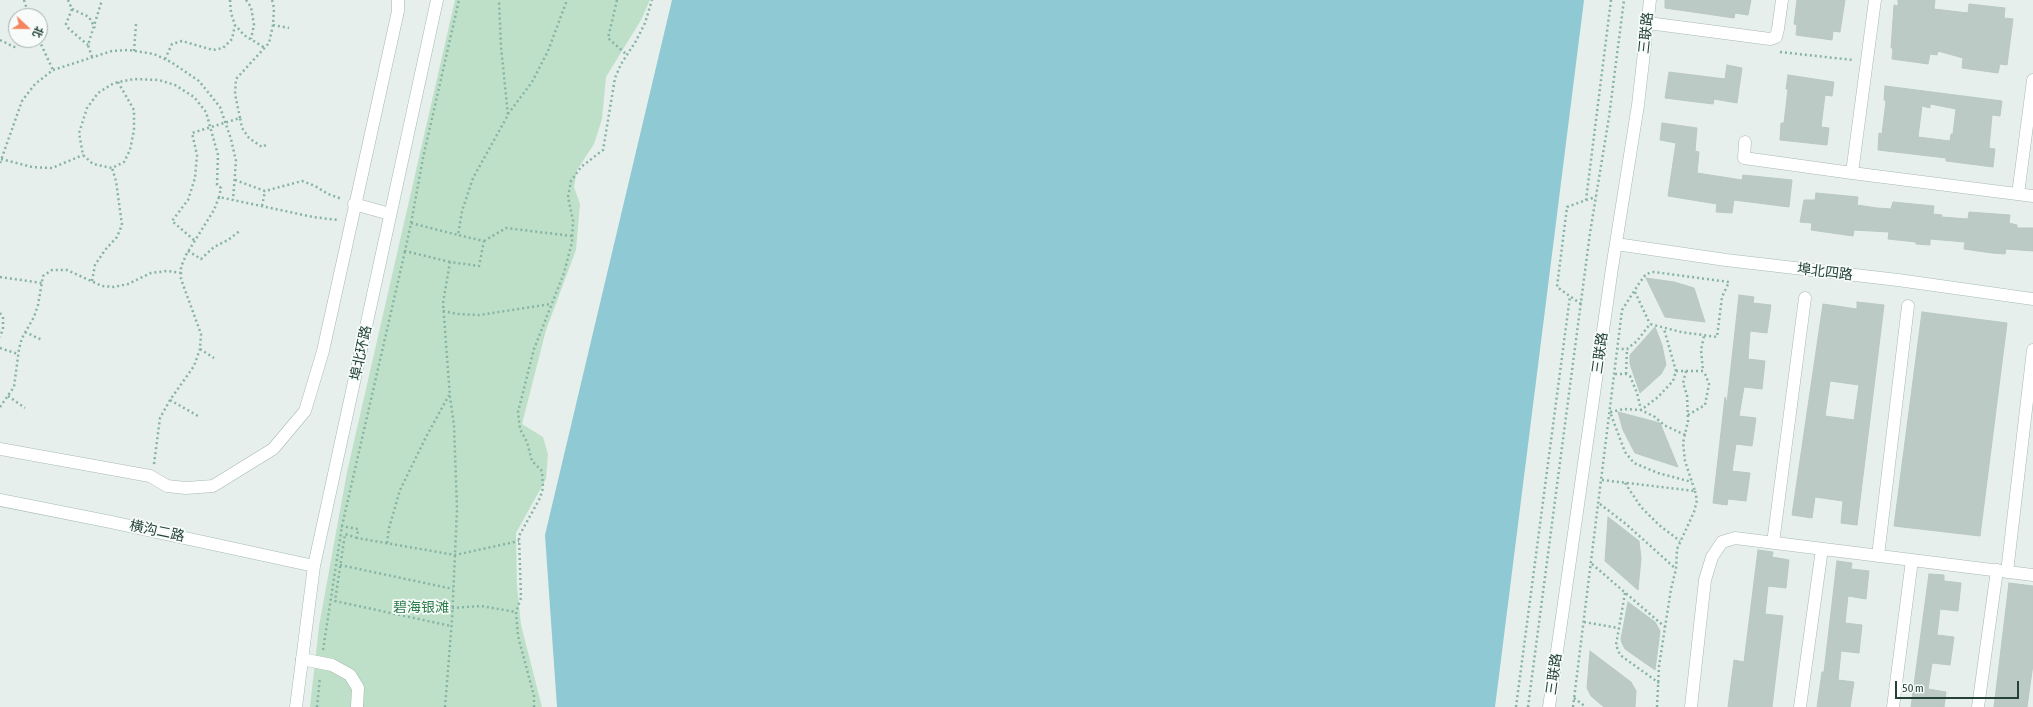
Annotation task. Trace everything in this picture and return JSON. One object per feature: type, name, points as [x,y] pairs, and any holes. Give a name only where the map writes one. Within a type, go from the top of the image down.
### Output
[{"type":"street","points":[[0,449],[150,476],[167,486],[186,488],[214,486],[273,449],[306,411],[323,351],[350,222],[396,18],[398,0]]},
{"type":"street","name":"埠北环路","points":[[296,707],[314,566],[437,0]]},
{"type":"street","name":"三联路","points":[[1550,707],[1616,244],[1638,105],[1650,0]]},
{"type":"street","points":[[1648,22],[1770,39],[1776,37],[1782,0]]},
{"type":"street","points":[[1852,173],[1875,0]]},
{"type":"street","points":[[2018,194],[2033,80]]},
{"type":"street","points":[[1745,142],[1744,158],[2033,196]]},
{"type":"street","points":[[354,204],[390,214]]},
{"type":"street","name":"埠北四路","points":[[1616,244],[1726,260],[2033,299]]},
{"type":"street","points":[[1773,543],[1805,298]]},
{"type":"street","points":[[1878,556],[1908,306]]},
{"type":"street","points":[[1978,707],[2002,571],[2033,350]]},
{"type":"street","name":"横沟二路","points":[[0,500],[112,522],[314,566]]},
{"type":"street","points":[[1691,707],[1705,580],[1712,557],[1722,542],[1735,538],[2033,575]]},
{"type":"street","points":[[1800,707],[1822,549]]},
{"type":"street","points":[[1893,707],[1912,560]]},
{"type":"street","points":[[302,659],[332,665],[350,675],[358,688],[357,707]]},
{"type":"path","points":[[68,0],[72,9],[89,17],[95,28]]},
{"type":"path","points":[[88,45],[95,28],[102,0]]},
{"type":"path","points":[[230,0],[231,13],[235,25],[251,39],[265,48]]},
{"type":"path","points":[[246,0],[251,7],[254,25],[251,39]]},
{"type":"path","points":[[268,144],[262,147],[249,138],[242,128],[235,94],[236,79],[265,48],[272,34],[274,8],[272,0]]},
{"type":"path","points":[[317,707],[321,663],[342,526],[405,251],[423,158],[459,0]]},
{"type":"path","points":[[499,0],[501,47],[508,115]]},
{"type":"path","points":[[458,235],[462,211],[473,178],[508,115],[532,82],[548,51],[567,0]]},
{"type":"path","points":[[617,0],[608,38],[627,55]]},
{"type":"path","points":[[534,707],[534,696],[518,636],[516,612],[521,598],[519,536],[540,498],[543,488],[542,471],[532,461],[527,442],[520,429],[518,412],[534,350],[564,273],[572,236],[573,221],[568,197],[571,181],[581,168],[603,150],[615,78],[645,22],[652,0]]},
{"type":"path","points":[[1586,200],[1611,0]]},
{"type":"path","points":[[1528,707],[1581,304],[1609,117],[1624,0]]},
{"type":"path","points":[[72,9],[66,24],[73,33],[88,45],[92,57]]},
{"type":"path","points":[[134,51],[136,24]]},
{"type":"path","points":[[165,59],[172,44],[182,41],[213,50],[223,48],[232,39],[235,25]]},
{"type":"path","points":[[273,25],[289,28]]},
{"type":"path","points":[[43,48],[53,70]]},
{"type":"path","points":[[0,163],[22,101],[35,84],[53,70],[112,52],[134,51],[154,54],[165,59],[198,81],[220,107],[226,121],[236,161],[233,200]]},
{"type":"path","points":[[1774,51],[1867,62]]},
{"type":"path","points":[[118,82],[134,110],[134,130],[130,150],[124,162],[112,168],[93,164],[83,155],[79,133],[87,108],[98,92],[118,82],[134,79],[159,80],[174,85],[194,98],[206,112],[218,155],[217,185],[221,188],[214,210],[194,240],[181,267],[182,279],[201,334],[200,349],[194,366],[170,400],[160,418],[156,453],[150,476]]},
{"type":"path","points":[[194,240],[172,222],[188,200],[195,178],[197,155],[192,133],[226,121],[240,118]]},
{"type":"path","points":[[1,159],[32,167],[52,168],[83,155]]},
{"type":"path","points":[[92,281],[95,265],[105,250],[117,237],[122,225],[116,181],[112,168]]},
{"type":"path","points":[[235,180],[265,191],[302,181],[354,204]]},
{"type":"path","points":[[262,206],[265,191]]},
{"type":"path","points":[[219,197],[313,217],[350,222]]},
{"type":"path","points":[[1581,304],[1557,288],[1567,207],[1596,197]]},
{"type":"path","points":[[411,223],[484,241],[506,228],[572,236]]},
{"type":"path","points":[[188,251],[201,259],[214,247],[228,240],[241,230]]},
{"type":"path","points":[[405,251],[450,262],[479,266],[484,241]]},
{"type":"path","points":[[445,707],[455,555],[456,452],[443,311],[450,262]]},
{"type":"path","points":[[0,407],[14,387],[18,354],[25,332],[34,317],[38,305],[43,276],[52,270],[67,270],[102,286],[114,287],[128,284],[151,273],[167,271],[181,273]]},
{"type":"path","points":[[1573,707],[1600,504],[1622,310],[1646,274],[1654,272],[1728,282],[1722,297],[1717,337],[1664,329],[1657,324],[1650,324],[1627,349],[1626,374]]},
{"type":"path","points":[[0,277],[42,283]]},
{"type":"path","points":[[1635,292],[1650,324]]},
{"type":"path","points":[[1516,707],[1570,296]]},
{"type":"path","points":[[443,311],[456,314],[479,315],[551,304]]},
{"type":"path","points":[[0,313],[3,317],[3,329],[0,337]]},
{"type":"path","points":[[1641,410],[1658,397],[1673,381],[1676,371],[1664,329]]},
{"type":"path","points":[[25,332],[42,340]]},
{"type":"path","points":[[1688,414],[1705,405],[1709,384],[1703,370],[1701,350],[1704,336]]},
{"type":"path","points":[[0,348],[18,354]]},
{"type":"path","points":[[200,349],[214,358]]},
{"type":"path","points":[[1618,349],[1627,349]]},
{"type":"path","points":[[1676,371],[1686,372],[1703,370]]},
{"type":"path","points":[[1658,707],[1665,627],[1670,589],[1676,569],[1677,549],[1690,524],[1696,500],[1685,461],[1683,443],[1688,414],[1687,395],[1683,383],[1686,372]]},
{"type":"path","points":[[1615,374],[1626,374],[1630,376],[1641,410]]},
{"type":"path","points":[[387,543],[389,528],[400,490],[426,437],[450,395]]},
{"type":"path","points":[[8,396],[25,408]]},
{"type":"path","points":[[170,400],[198,416]]},
{"type":"path","points":[[1610,412],[1624,409],[1641,410],[1655,417],[1664,425],[1685,435]]},
{"type":"path","points":[[1610,412],[1625,452],[1634,463],[1658,473],[1692,482]]},
{"type":"path","points":[[1602,480],[1694,490]]},
{"type":"path","points":[[1625,483],[1641,507],[1658,525],[1680,541]]},
{"type":"path","points":[[1600,504],[1626,524],[1676,569]]},
{"type":"path","points":[[324,522],[358,529],[357,538]]},
{"type":"path","points":[[451,626],[335,601],[345,534],[357,538],[455,555],[519,541]]},
{"type":"path","points":[[1592,564],[1665,627]]},
{"type":"path","points":[[340,566],[453,589]]},
{"type":"path","points":[[1625,592],[1616,645],[1620,655],[1659,683]]},
{"type":"path","points":[[452,608],[481,606],[516,612]]},
{"type":"path","points":[[1584,622],[1618,628]]},
{"type":"path","points":[[1574,698],[1586,707]]},
{"type":"green space","name":"碧海银滩","points":[[455,0],[650,0],[641,20],[606,77],[602,119],[594,144],[577,170],[574,187],[580,204],[576,250],[546,330],[522,424],[543,437],[548,454],[546,479],[516,533],[517,585],[521,625],[542,707],[310,707],[319,626],[347,472]]},
{"type":"water","points":[[672,0],[1584,0],[1495,707],[557,707],[545,535]]},
{"type":"building","points":[[1665,0],[1751,0],[1748,15],[1735,13],[1734,18],[1665,8]]},
{"type":"building","points":[[1797,0],[1845,0],[1840,32],[1833,31],[1832,40],[1796,35],[1797,25],[1794,24]]},
{"type":"building","points":[[1898,0],[1935,0],[1934,9],[1968,13],[1969,4],[2005,8],[2004,18],[2013,19],[2007,65],[2000,64],[1998,73],[1962,68],[1963,58],[1938,51],[1937,55],[1930,54],[1928,64],[1892,59],[1893,48],[1891,48],[1894,5],[1898,6]]},
{"type":"building","points":[[1727,65],[1742,68],[1737,103],[1714,99],[1713,104],[1665,98],[1669,72],[1725,79]]},
{"type":"building","points":[[1788,75],[1834,82],[1832,96],[1825,95],[1821,127],[1829,128],[1827,145],[1780,140],[1781,123],[1784,123]]},
{"type":"building","points":[[1885,86],[2002,101],[2000,116],[1992,115],[1989,148],[1995,149],[1993,167],[1946,161],[1946,158],[1878,150],[1879,133],[1882,134],[1886,101],[1884,100]],"holes":[[[1930,104],[1956,109],[1953,134],[1951,134],[1950,141],[1918,137],[1922,106],[1930,108]]]},
{"type":"building","points":[[1662,123],[1697,128],[1695,151],[1699,152],[1697,173],[1742,180],[1743,175],[1792,180],[1789,207],[1734,200],[1732,213],[1716,212],[1717,204],[1668,196],[1676,143],[1660,140]]},
{"type":"building","points":[[1816,193],[1858,197],[1857,205],[1877,208],[1891,209],[1893,202],[1934,206],[1933,214],[1942,215],[1941,217],[1968,219],[1969,212],[2010,215],[2009,223],[2017,225],[2017,228],[2033,228],[2033,251],[2006,249],[2005,254],[1992,253],[1964,249],[1965,242],[1930,239],[1930,245],[1888,239],[1889,232],[1854,230],[1853,236],[1811,230],[1812,223],[1800,222],[1804,200],[1815,200]]},
{"type":"building","points":[[1646,278],[1674,282],[1694,288],[1705,322],[1665,317]]},
{"type":"building","points":[[1739,295],[1754,297],[1753,303],[1771,305],[1767,333],[1750,331],[1748,359],[1765,361],[1762,389],[1744,387],[1739,416],[1756,418],[1752,446],[1736,444],[1732,471],[1750,473],[1746,501],[1728,499],[1727,505],[1713,503],[1725,397],[1727,403]]},
{"type":"building","points":[[1857,302],[1884,305],[1857,525],[1841,523],[1843,501],[1815,497],[1812,518],[1792,515],[1823,304],[1857,309]],"holes":[[[1830,381],[1859,385],[1854,420],[1825,416]]]},
{"type":"building","points":[[1922,312],[2007,323],[1980,536],[1894,526]]},
{"type":"building","points":[[1655,327],[1662,345],[1666,365],[1661,374],[1640,393],[1630,364],[1630,355]]},
{"type":"building","points":[[1618,412],[1660,423],[1678,467],[1635,453],[1623,430]]},
{"type":"building","points":[[1608,517],[1639,541],[1641,558],[1638,590],[1605,561]]},
{"type":"building","points":[[1758,550],[1773,552],[1772,557],[1789,560],[1786,588],[1768,586],[1765,614],[1783,616],[1772,707],[1728,707],[1734,660],[1744,662]]},
{"type":"building","points":[[1837,561],[1852,563],[1851,569],[1869,571],[1866,599],[1848,596],[1845,623],[1862,625],[1859,653],[1841,651],[1838,680],[1854,682],[1850,707],[1817,707],[1822,672],[1824,672]]},
{"type":"building","points":[[1929,574],[1944,575],[1944,581],[1961,583],[1958,611],[1940,609],[1937,635],[1954,637],[1950,665],[1932,663],[1928,689],[1946,692],[1944,707],[1911,707]]},
{"type":"building","points":[[2009,583],[2033,586],[2033,664],[2027,707],[1994,707]]},
{"type":"building","points":[[1628,602],[1655,622],[1660,631],[1655,670],[1625,649],[1622,643],[1621,639]]},
{"type":"building","points":[[1590,651],[1631,682],[1636,691],[1635,707],[1604,707],[1591,696],[1587,688]]}]
